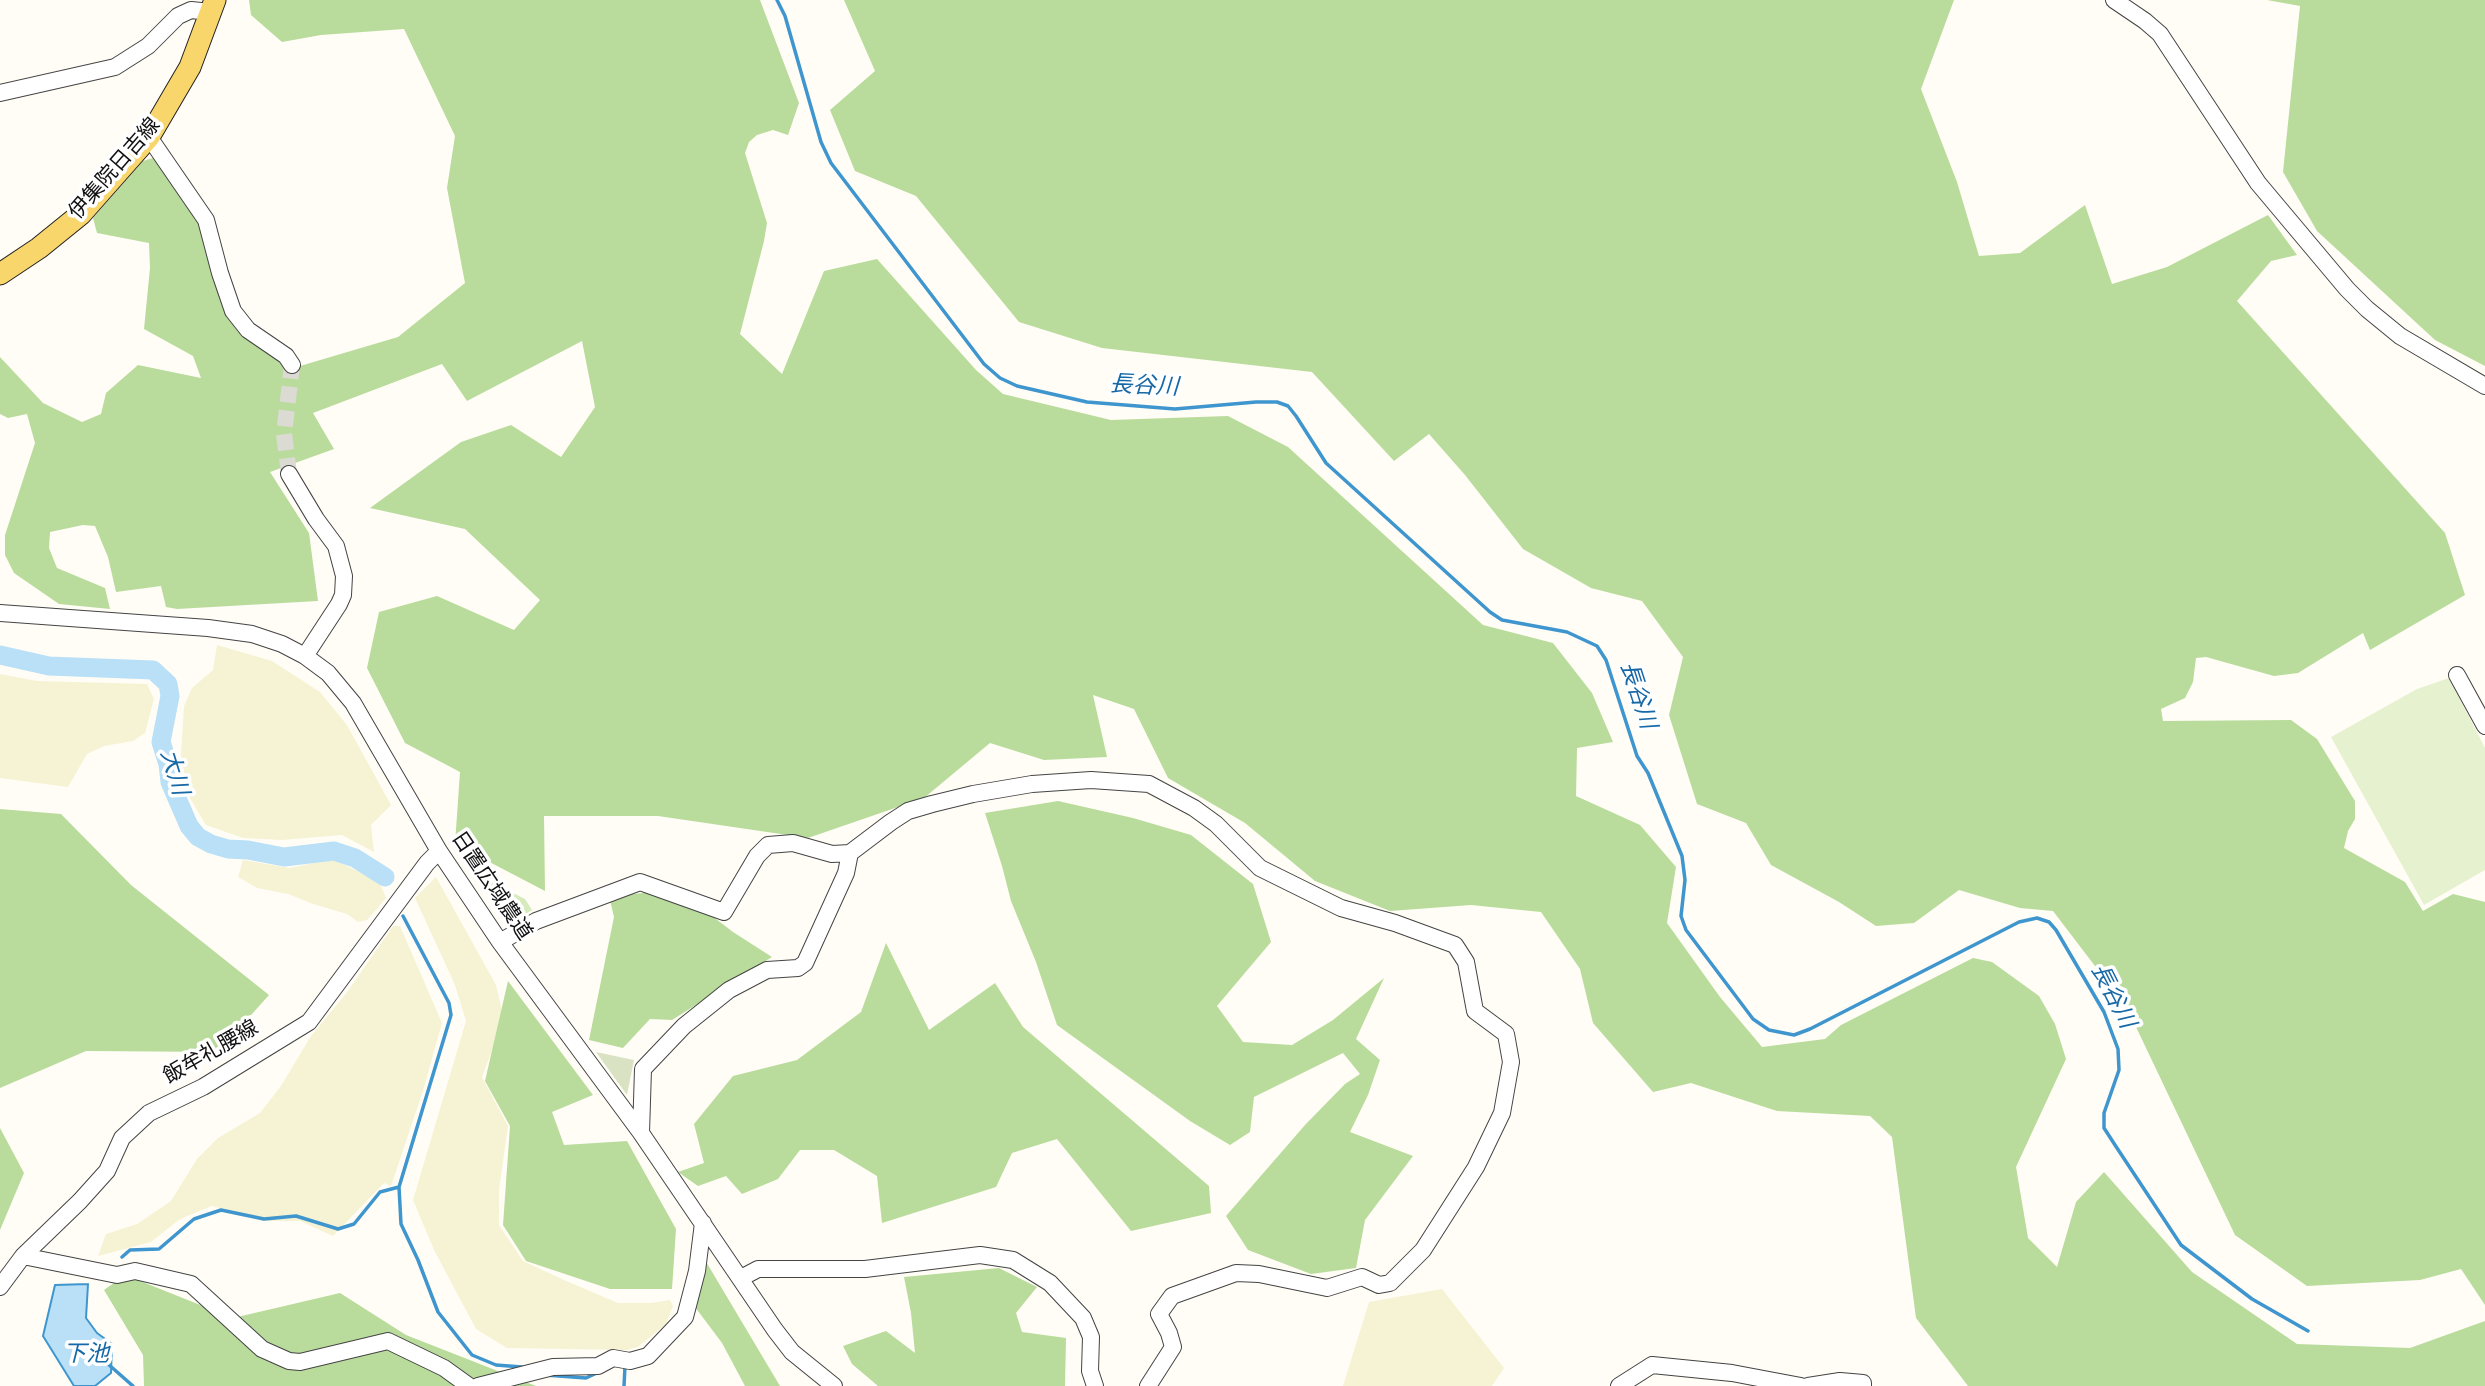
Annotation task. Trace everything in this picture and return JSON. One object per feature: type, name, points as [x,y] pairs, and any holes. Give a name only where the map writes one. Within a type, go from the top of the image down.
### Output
[{"type":"main road","name":"伊集院日吉線","points":[[0,274],[39,248],[81,214],[149,137],[190,67],[213,6]]},
{"type":"street","points":[[2114,0],[2160,34],[2258,183],[2347,289],[2400,336],[2485,386]]},
{"type":"street","points":[[0,93],[115,67],[148,46],[178,16],[191,10],[213,6]]},
{"type":"street","points":[[149,137],[206,220],[233,311],[248,330],[286,356],[292,365]]},
{"type":"street","points":[[289,474],[336,546],[344,576],[343,595],[339,604],[305,656]]},
{"type":"street","name":"日置広域農道","points":[[0,612],[208,628],[252,634],[282,644],[305,656],[328,673],[344,690],[439,851],[500,942],[641,1133],[792,1352],[834,1386]]},
{"type":"street","points":[[2457,675],[2485,726]]},
{"type":"street","points":[[500,942],[536,921],[640,882],[724,912],[757,856],[768,845],[793,843],[832,854],[850,853],[908,811],[973,794],[1032,784],[1091,780],[1149,784],[1194,808],[1216,824],[1260,868],[1341,908],[1395,923],[1455,945],[1466,962],[1475,1011],[1506,1034],[1511,1062],[1502,1113],[1476,1167],[1423,1250],[1390,1283],[1379,1285],[1362,1277],[1327,1288],[1259,1274],[1236,1273],[1172,1296],[1159,1314],[1173,1347],[1148,1386]]},
{"type":"street","name":"飯牟礼腰線","points":[[0,1287],[23,1256],[107,1171],[122,1138],[149,1113],[204,1087],[309,1022],[426,863],[439,851]]},
{"type":"street","points":[[641,1133],[643,1069],[684,1026],[729,990],[767,970],[798,968],[805,963],[846,873],[850,853]]},
{"type":"street","points":[[478,1386],[553,1367],[598,1366],[613,1358],[630,1361],[648,1356],[685,1317],[697,1272],[704,1223]]},
{"type":"street","points":[[741,1278],[758,1269],[865,1269],[981,1255],[1013,1261],[1050,1283],[1083,1318],[1091,1337],[1090,1371],[1095,1386]]},
{"type":"street","points":[[23,1256],[117,1275],[135,1271],[191,1284],[262,1349],[289,1361],[300,1362],[388,1341],[444,1368],[469,1386]]},
{"type":"street","points":[[1619,1386],[1652,1365],[1732,1373],[1801,1386]]},
{"type":"street","points":[[1808,1386],[1840,1381],[1863,1383],[1863,1386]]},
{"type":"shaded area","points":[[217,645],[272,661],[320,692],[347,725],[391,805],[371,825],[374,852],[342,835],[282,840],[243,838],[206,825],[188,795],[181,755],[184,706],[192,688],[213,670]]},
{"type":"shaded area","points":[[0,674],[37,681],[147,684],[154,699],[145,733],[133,741],[104,746],[87,754],[68,787],[0,778]]},
{"type":"shaded area","points":[[332,859],[379,881],[386,898],[367,920],[358,922],[347,914],[288,894],[257,888],[238,877],[243,860],[290,868]]},
{"type":"shaded area","points":[[436,877],[496,985],[504,1019],[482,1077],[508,1126],[499,1190],[499,1225],[523,1261],[564,1280],[618,1303],[670,1300],[673,1306],[666,1324],[638,1347],[627,1350],[507,1348],[476,1329],[434,1250],[413,1200],[466,1021],[455,985],[415,898]]},
{"type":"shaded area","points":[[393,926],[400,926],[442,1023],[423,1091],[391,1186],[384,1183],[333,1236],[300,1221],[263,1221],[212,1206],[180,1219],[151,1242],[98,1256],[106,1234],[137,1224],[171,1201],[197,1159],[218,1138],[260,1113],[281,1086],[311,1036],[348,991]]},
{"type":"shaded area","points":[[1442,1289],[1504,1368],[1492,1386],[1343,1386],[1369,1302]]},
{"type":"green space","points":[[249,0],[760,0],[799,103],[788,135],[773,130],[757,135],[749,142],[745,153],[767,223],[740,334],[782,374],[824,271],[877,259],[976,370],[1003,394],[1111,420],[1228,416],[1288,447],[1483,625],[1553,643],[1592,693],[1613,742],[1577,748],[1576,796],[1640,825],[1676,867],[1667,923],[1720,997],[1762,1047],[1825,1039],[1841,1025],[1973,958],[1992,962],[2039,996],[2055,1024],[2066,1059],[2016,1167],[2028,1238],[2057,1267],[2076,1202],[2104,1172],[2192,1272],[2297,1344],[2410,1348],[2485,1321],[2485,1386],[1968,1386],[1916,1318],[1892,1137],[1870,1116],[1777,1111],[1691,1083],[1653,1092],[1593,1023],[1580,969],[1541,912],[1471,905],[1390,911],[1315,881],[1245,823],[1168,778],[1134,709],[1093,695],[1107,757],[1044,760],[990,743],[924,798],[808,838],[658,816],[544,816],[545,891],[455,844],[460,772],[405,743],[367,668],[379,612],[437,596],[514,630],[540,600],[465,529],[370,508],[461,442],[511,425],[561,457],[595,407],[582,341],[467,401],[442,364],[313,413],[334,449],[270,472],[309,533],[318,601],[177,609],[166,607],[161,586],[116,592],[108,557],[95,526],[83,525],[50,532],[49,548],[57,568],[105,588],[110,609],[59,604],[14,573],[5,555],[5,535],[35,443],[27,414],[8,418],[0,414],[0,357],[43,403],[82,422],[101,414],[106,393],[138,365],[201,378],[193,356],[144,329],[150,268],[149,243],[97,233],[93,218],[143,161],[153,158],[204,225],[238,328],[290,369],[398,337],[465,283],[447,188],[455,136],[404,29],[321,35],[282,42],[251,15]]},
{"type":"green space","points":[[844,0],[1954,0],[1921,89],[1957,182],[1979,256],[2020,253],[2085,205],[2112,284],[2167,267],[2268,215],[2297,255],[2271,261],[2237,301],[2445,533],[2465,595],[2370,650],[2363,633],[2298,673],[2274,676],[2206,657],[2196,658],[2193,682],[2185,698],[2161,709],[2163,721],[2291,720],[2317,739],[2355,801],[2355,819],[2348,831],[2344,848],[2405,882],[2423,911],[2453,894],[2485,902],[2485,1305],[2461,1269],[2420,1280],[2307,1286],[2235,1235],[2127,1008],[2053,911],[2020,908],[1959,890],[1914,923],[1876,926],[1839,902],[1771,865],[1746,823],[1697,804],[1669,715],[1683,657],[1642,601],[1591,588],[1523,549],[1429,434],[1394,461],[1312,372],[1102,348],[1019,322],[916,196],[855,171],[830,110],[875,71]]},
{"type":"green space","points":[[2267,0],[2485,0],[2485,366],[2435,340],[2317,231],[2283,172],[2300,6]]},
{"type":"green space","points":[[2449,678],[2485,748],[2485,870],[2424,905],[2331,737],[2417,689]]},
{"type":"green space","points":[[1058,801],[1133,818],[1191,835],[1253,884],[1271,942],[1217,1006],[1243,1042],[1292,1045],[1333,1020],[1384,978],[1356,1039],[1380,1060],[1368,1095],[1350,1132],[1413,1156],[1365,1220],[1356,1268],[1311,1274],[1248,1250],[1226,1216],[1305,1125],[1345,1084],[1360,1074],[1343,1053],[1254,1097],[1250,1132],[1230,1145],[1190,1121],[1057,1025],[1036,962],[1011,901],[985,813]]},
{"type":"green space","points":[[0,809],[61,814],[131,885],[269,995],[218,1052],[86,1051],[0,1088]]},
{"type":"green space","points":[[475,874],[525,899],[532,910],[510,923]]},
{"type":"green space","points":[[678,890],[733,932],[772,957],[672,1020],[650,1019],[623,1048],[589,1040],[614,917],[609,896]]},
{"type":"green space","points":[[886,943],[929,1030],[995,983],[1023,1027],[1209,1186],[1211,1213],[1131,1231],[1057,1139],[1012,1153],[996,1187],[882,1223],[877,1176],[834,1150],[800,1150],[778,1179],[742,1194],[726,1176],[698,1186],[678,1172],[704,1163],[694,1124],[733,1076],[797,1060],[861,1012]]},
{"type":"green space","points":[[508,981],[593,1095],[552,1112],[564,1145],[627,1141],[676,1229],[672,1289],[610,1289],[526,1261],[503,1225],[510,1126],[485,1081]]},
{"type":"green space","points":[[596,1052],[634,1060],[627,1095]]},
{"type":"green space","points":[[0,1128],[24,1173],[0,1230]]},
{"type":"green space","points":[[705,1260],[780,1386],[745,1386],[722,1343],[692,1303]]},
{"type":"green space","points":[[999,1268],[1037,1287],[1016,1313],[1022,1332],[1066,1338],[1065,1386],[878,1386],[852,1364],[843,1346],[886,1331],[915,1353],[904,1277]]},
{"type":"green space","points":[[125,1275],[233,1318],[340,1293],[406,1335],[536,1386],[144,1386],[143,1355],[104,1290]]},
{"type":"water","name":"下池","points":[[88,1284],[86,1318],[97,1333],[112,1344],[111,1373],[95,1386],[74,1386],[43,1336],[55,1285]]},
{"type":"waterway","name":"長谷川","points":[[777,0],[785,16],[821,142],[831,163],[984,364],[1000,378],[1017,386],[1087,402],[1175,409],[1256,402],[1277,402],[1288,406],[1326,463],[1490,612],[1502,620],[1567,632],[1597,646],[1606,660],[1637,756],[1648,773],[1682,856],[1685,880],[1681,916],[1686,930],[1753,1019],[1769,1030],[1794,1035],[1810,1029],[2019,922],[2037,918],[2049,922],[2104,1012],[2118,1049],[2119,1070],[2104,1113],[2104,1128],[2181,1245],[2252,1299],[2308,1331]]},
{"type":"waterway","name":"大川","points":[[0,655],[49,666],[153,670],[168,684],[170,696],[161,742],[170,782],[189,826],[198,837],[228,849],[284,857],[334,851],[355,858],[385,877]]},
{"type":"waterway","points":[[403,916],[449,1003],[451,1015],[399,1187],[401,1224],[438,1312],[472,1355],[496,1365],[522,1367]]},
{"type":"waterway","points":[[122,1257],[130,1250],[159,1249],[194,1219],[221,1210],[264,1219],[296,1216],[338,1229],[354,1224],[380,1192],[399,1187]]},
{"type":"waterway","points":[[108,1364],[133,1386]]},
{"type":"waterway","points":[[623,1366],[624,1386]]},
{"type":"waterway","points":[[545,1375],[586,1378],[599,1372]]},
{"type":"tunnel","points":[[289,474],[284,434],[292,365]]}]
